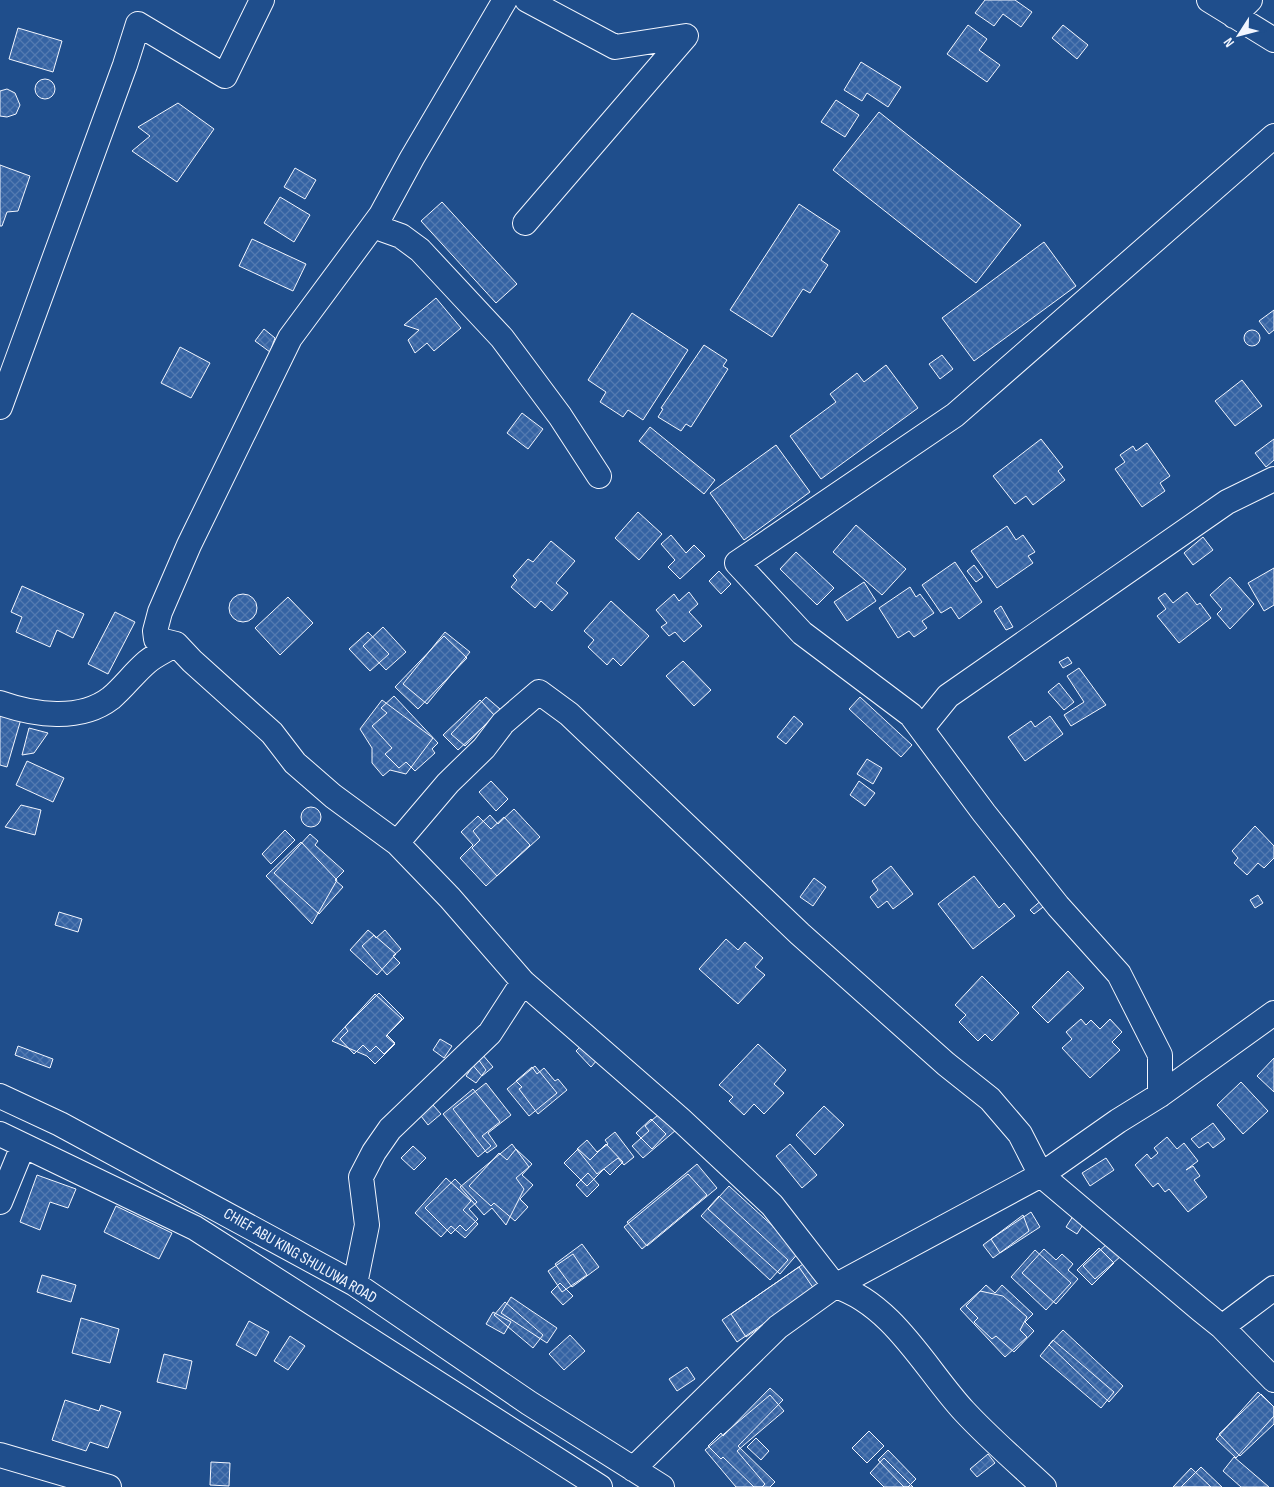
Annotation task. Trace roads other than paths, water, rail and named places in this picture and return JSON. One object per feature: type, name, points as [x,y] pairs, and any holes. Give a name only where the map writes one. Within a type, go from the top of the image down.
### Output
[{"type":"street","points":[[0,407],[125,66],[138,24],[225,76],[262,0]]},
{"type":"street","points":[[505,0],[373,226],[290,338],[189,545],[160,612],[155,632],[160,648],[272,733],[295,762],[334,796],[397,843],[450,898],[523,982],[680,1119],[772,1205],[835,1286],[849,1290],[883,1317],[921,1354],[963,1410],[1044,1487]]},
{"type":"street","points":[[525,223],[686,36],[615,47],[527,0]]},
{"type":"street","points":[[1209,0],[1242,8],[1274,40]]},
{"type":"street","points":[[1160,1095],[1160,1055],[1119,974],[1058,906],[984,813],[911,715],[802,633],[737,563],[955,415],[1274,136]]},
{"type":"street","points":[[373,226],[401,236],[420,250],[502,338],[560,416],[599,476]]},
{"type":"street","points":[[922,728],[948,696],[1227,502],[1274,479]]},
{"type":"street","points":[[0,703],[48,714],[79,712],[97,707],[111,698],[160,648]]},
{"type":"street","points":[[397,843],[448,783],[484,748],[503,723],[538,692],[569,714],[800,934],[946,1064],[990,1099],[1020,1134],[1041,1174],[1222,1327],[1274,1380]]},
{"type":"street","points":[[355,1284],[367,1225],[361,1177],[374,1152],[390,1129],[490,1033],[523,982]]},
{"type":"street","points":[[633,1469],[778,1326],[835,1286],[1041,1174],[1118,1120],[1160,1095],[1274,1013]]},
{"type":"street","name":"CHIEF ABU KING SHULUWA ROAD","points":[[0,1096],[69,1129],[355,1284],[529,1403],[662,1487]]},
{"type":"street","points":[[0,1134],[195,1228],[600,1487]]},
{"type":"street","points":[[0,1202],[23,1146]]},
{"type":"street","points":[[1222,1327],[1274,1288]]},
{"type":"street","points":[[512,1431],[529,1403]]},
{"type":"street","points":[[0,1456],[109,1487]]}]
